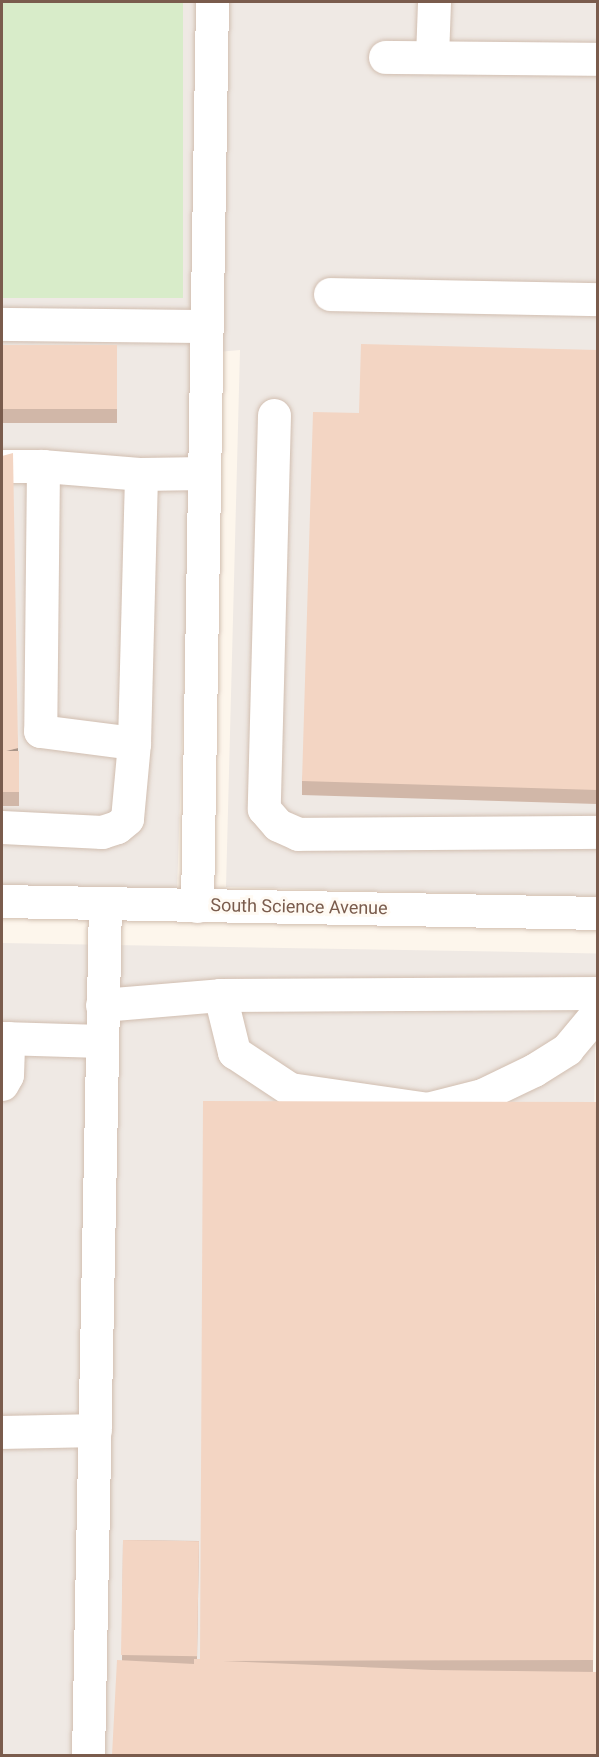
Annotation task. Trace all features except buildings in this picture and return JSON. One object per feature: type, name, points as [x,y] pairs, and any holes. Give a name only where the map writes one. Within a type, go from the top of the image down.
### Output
[{"type":"street","points":[[197,906],[212,2]]},
{"type":"street","points":[[432,57],[434,2]]},
{"type":"street","points":[[385,57],[597,59]]},
{"type":"street","points":[[330,294],[597,299]]},
{"type":"street","points":[[2,324],[206,326]]},
{"type":"street","points":[[274,416],[264,809],[278,825],[298,834],[597,832]]},
{"type":"street","points":[[2,466],[43,466],[141,474],[204,473]]},
{"type":"street","points":[[43,466],[40,731],[134,743]]},
{"type":"street","points":[[2,828],[102,832],[117,827],[127,819],[134,743],[141,474]]},
{"type":"street","name":"South Science Avenue","points":[[2,902],[597,913]]},
{"type":"street","points":[[88,1755],[105,904]]},
{"type":"street","points":[[102,1005],[220,995],[597,993]]},
{"type":"street","points":[[220,995],[234,1052],[290,1089],[427,1109],[482,1095],[534,1070],[567,1049],[597,1012]]},
{"type":"street","points":[[2,1084],[7,1075],[5,1038],[101,1041]]},
{"type":"street","points":[[2,1432],[95,1430]]},
{"type":"shaded area","points":[[2,2],[597,2],[597,897],[226,887],[240,350],[195,354],[177,892],[2,888]]},
{"type":"shaded area","points":[[2,943],[597,953],[583,1756],[2,1755]]},
{"type":"green space","points":[[2,2],[183,2],[183,298],[2,298]]}]
